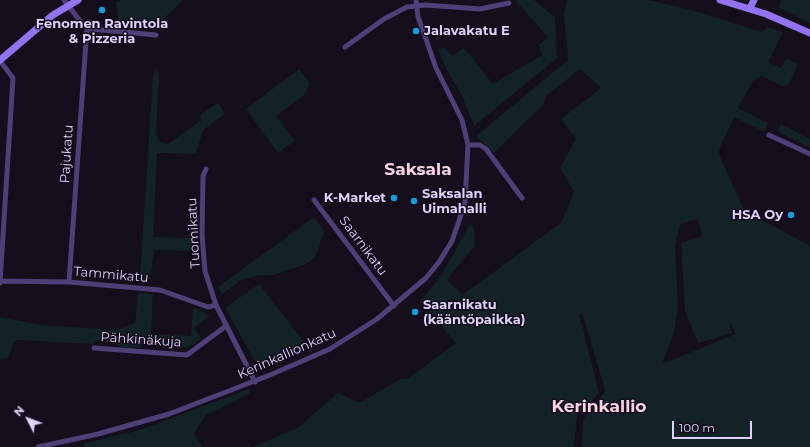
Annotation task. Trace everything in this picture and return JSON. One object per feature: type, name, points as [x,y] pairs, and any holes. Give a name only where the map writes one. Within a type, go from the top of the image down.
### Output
[{"type":"street","points":[[0,282],[13,78],[0,60],[66,3],[78,0]]},
{"type":"street","name":"Kerinkallionkatu","points":[[38,447],[98,434],[169,414],[254,382],[330,349],[377,319],[426,278],[439,262],[452,241],[465,202],[468,145],[462,120],[436,68],[418,17],[416,0]]},
{"type":"street","points":[[720,0],[750,8],[810,33]]},
{"type":"street","points":[[750,8],[754,0]]},
{"type":"street","points":[[66,3],[80,21],[87,27],[102,31],[156,35]]},
{"type":"street","points":[[345,47],[401,9],[417,6],[480,9],[509,3]]},
{"type":"street","name":"Pajukatu","points":[[69,282],[87,27]]},
{"type":"street","points":[[768,135],[810,154]]},
{"type":"street","points":[[468,145],[480,145],[486,149],[522,198]]},
{"type":"street","name":"Tuomikatu","points":[[206,169],[203,176],[202,235],[206,271],[216,305],[254,382]]},
{"type":"street","name":"Saarnikatu","points":[[314,200],[394,306]]},
{"type":"street","name":"Tammikatu","points":[[0,282],[69,282],[160,290],[208,307],[216,305]]},
{"type":"street","name":"Pähkinäkuja","points":[[94,348],[187,355],[226,326]]},
{"type":"shaded area","points":[[122,0],[183,0],[154,28],[119,25],[116,2]]},
{"type":"shaded area","points":[[534,0],[555,17],[557,58],[474,126],[461,94],[445,67],[438,49],[444,47],[452,56],[464,48],[493,84],[542,55],[539,45],[548,37],[516,1]]},
{"type":"shaded area","points":[[567,0],[648,0],[695,11],[762,32],[767,27],[783,32],[768,62],[781,68],[787,58],[798,64],[790,82],[786,86],[782,86],[762,76],[764,70],[761,76],[753,81],[738,108],[768,123],[764,132],[734,117],[718,152],[744,210],[810,246],[810,447],[582,447],[583,422],[586,414],[602,396],[605,390],[583,315],[579,314],[599,393],[577,415],[574,447],[253,447],[299,427],[338,393],[359,403],[402,378],[407,379],[456,343],[420,301],[441,276],[470,224],[474,228],[475,246],[447,279],[462,295],[561,223],[574,192],[560,168],[576,139],[561,119],[601,88],[580,69],[546,96],[543,105],[494,153],[476,136],[568,60],[564,14]],"holes":[[[698,219],[702,236],[681,243],[685,311],[698,343],[732,333],[727,316],[736,334],[662,364],[674,333],[678,306],[675,246],[680,224]]]},
{"type":"shaded area","points":[[781,0],[810,0],[810,23],[779,8]]},
{"type":"shaded area","points":[[299,69],[310,83],[304,95],[276,116],[295,141],[278,153],[246,109]]},
{"type":"shaded area","points":[[157,70],[159,74],[156,133],[159,141],[168,144],[201,120],[200,115],[218,103],[225,114],[203,130],[196,154],[157,153],[153,237],[196,238],[196,251],[154,250],[150,279],[140,279],[153,74]]},
{"type":"shaded area","points":[[781,124],[810,139],[810,148],[781,133],[778,130]]},
{"type":"shaded area","points":[[314,217],[324,231],[315,258],[306,264],[273,275],[260,275],[241,280],[222,294],[218,287]]},
{"type":"shaded area","points":[[259,284],[305,343],[266,366],[259,368],[225,308]]},
{"type":"shaded area","points":[[138,293],[153,294],[151,334],[191,336],[193,307],[210,316],[194,328],[202,339],[188,347],[164,348],[145,343],[139,348],[122,347],[106,340],[96,340],[94,344],[17,340],[14,342],[8,357],[0,360],[0,317],[41,325],[117,330],[135,323]]},
{"type":"shaded area","points":[[249,389],[250,393],[206,415],[194,433],[202,447],[85,447],[82,444],[140,430]]},
{"type":"place","name":"Fenomen Ravintola & Pizzeria","points":[[102,10]]},
{"type":"place","name":"Jalavakatu E","points":[[416,31]]},
{"type":"place","name":"K-Market","points":[[394,198]]},
{"type":"place","name":"Saksalan Uimahalli","points":[[414,201]]},
{"type":"place","name":"HSA Oy","points":[[791,215]]},
{"type":"place","name":"Saarnikatu (kääntöpaikka)","points":[[415,312]]},
{"type":"district","name":"Saksala","points":[[418,170]]},
{"type":"district","name":"Kerinkallio","points":[[599,407]]}]
